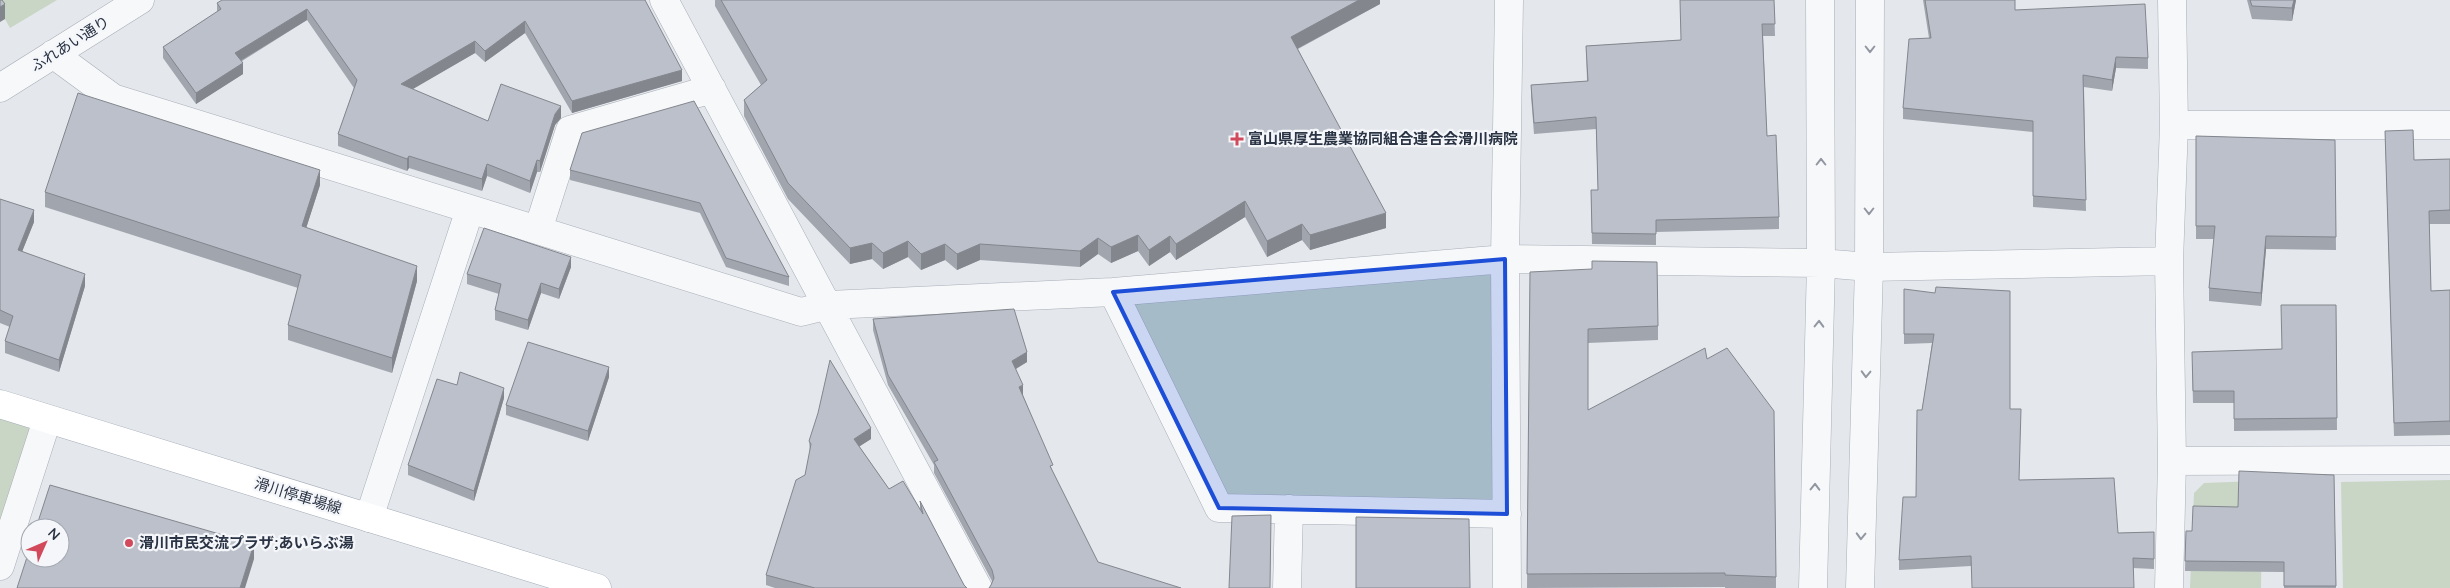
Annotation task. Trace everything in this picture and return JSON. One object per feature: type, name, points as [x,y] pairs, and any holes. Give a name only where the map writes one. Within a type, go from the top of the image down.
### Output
[{"type":"main road","name":"滑川停車場線","points":[[0,404],[597,588]]},
{"type":"street","name":"ふれあい通り","points":[[0,88],[140,0]]},
{"type":"street","points":[[664,0],[978,588]]},
{"type":"street","points":[[1507,588],[1505,259],[1510,0]]},
{"type":"street","points":[[1813,588],[1820,263],[1820,0]]},
{"type":"street","points":[[1860,588],[1869,268],[1870,0]]},
{"type":"street","points":[[2169,588],[2172,461],[2169,261],[2174,125],[2172,0]]},
{"type":"street","points":[[54,54],[113,98],[801,312],[828,306],[1113,292],[1505,259],[1820,263],[1869,268],[2169,261]]},
{"type":"street","points":[[538,230],[570,130],[712,89]]},
{"type":"street","points":[[2174,125],[2450,124]]},
{"type":"street","points":[[369,518],[470,209]]},
{"type":"street","points":[[1113,292],[1219,508],[1507,514]]},
{"type":"street","points":[[0,566],[47,420]]},
{"type":"street","points":[[2172,461],[2450,460]]},
{"type":"street","points":[[1287,588],[1289,509]]},
{"type":"highlighted area","points":[[1505,259],[1507,514],[1219,508],[1113,292]]},
{"type":"green space","points":[[0,0],[57,0],[10,28],[0,10]]},
{"type":"green space","points":[[1505,259],[1507,507],[1226,505],[1113,292]]},
{"type":"green space","points":[[0,404],[47,420],[0,566]]},
{"type":"green space","points":[[2450,480],[2450,588],[2343,588],[2341,482]]},
{"type":"green space","points":[[2257,481],[2262,517],[2261,588],[2190,588],[2194,493],[2204,483]]},
{"type":"building","points":[[0,0],[5,4],[0,7]]},
{"type":"building","points":[[222,0],[645,0],[682,70],[572,101],[525,21],[485,51],[475,41],[401,84],[488,121],[501,84],[561,106],[555,114],[540,161],[537,160],[530,181],[487,164],[482,179],[409,156],[407,159],[338,134],[357,80],[307,9],[235,53],[243,63],[196,93],[163,47],[221,9],[217,3]]},
{"type":"building","points":[[721,0],[1359,0],[1291,37],[1386,213],[1310,235],[1302,224],[1267,241],[1245,201],[1176,244],[1170,236],[1149,250],[1138,235],[1111,247],[1098,238],[1080,251],[980,244],[957,254],[945,244],[921,254],[908,241],[883,253],[872,243],[850,248],[788,183],[744,100],[767,80]]},
{"type":"building","points":[[1680,0],[1774,0],[1775,24],[1762,24],[1767,136],[1776,135],[1779,217],[1656,220],[1656,234],[1592,233],[1591,190],[1598,190],[1596,117],[1534,123],[1531,85],[1588,81],[1586,46],[1681,40]]},
{"type":"building","points":[[1925,0],[2015,0],[2015,10],[2145,4],[2148,58],[2116,57],[2112,80],[2083,75],[2086,200],[2033,196],[2033,121],[1903,108],[1909,39],[1931,38]]},
{"type":"building","points":[[2250,0],[2294,0],[2292,8],[2252,6]]},
{"type":"building","points":[[78,93],[320,170],[302,226],[417,266],[392,358],[288,325],[301,275],[45,192]]},
{"type":"building","points":[[694,101],[789,277],[726,258],[700,203],[570,170],[582,133]]},
{"type":"building","points":[[2413,130],[2414,160],[2450,159],[2450,210],[2429,211],[2431,291],[2450,290],[2450,421],[2394,423],[2385,131]]},
{"type":"building","points":[[2196,136],[2335,140],[2336,237],[2266,236],[2261,293],[2209,288],[2215,226],[2196,226]]},
{"type":"building","points":[[0,199],[34,210],[18,250],[85,274],[59,360],[5,341],[13,316],[0,310]]},
{"type":"building","points":[[484,228],[571,257],[559,289],[541,283],[528,320],[495,310],[501,284],[467,274]]},
{"type":"building","points":[[1592,261],[1657,262],[1658,326],[1588,329],[1588,410],[1705,348],[1707,359],[1727,348],[1774,411],[1776,577],[1725,575],[1725,573],[1527,574],[1530,272],[1592,269]]},
{"type":"building","points":[[1936,287],[2010,291],[2010,409],[2021,409],[2019,480],[2114,478],[2118,533],[2154,532],[2154,559],[2133,558],[2134,588],[1972,588],[1971,556],[1899,560],[1903,497],[1916,497],[1917,410],[1922,410],[1934,334],[1904,334],[1904,289],[1935,293]]},
{"type":"building","points":[[2281,305],[2336,305],[2337,418],[2234,419],[2234,391],[2193,391],[2192,352],[2282,349]]},
{"type":"building","points":[[1014,309],[1027,352],[1012,361],[1023,385],[1019,387],[1053,465],[1050,466],[1098,562],[1181,588],[989,588],[994,578],[992,570],[934,462],[938,460],[888,375],[873,319]]},
{"type":"building","points":[[528,342],[609,367],[588,431],[506,405]]},
{"type":"building","points":[[830,360],[871,428],[854,439],[889,489],[903,481],[923,514],[920,501],[967,588],[815,588],[766,575],[796,480],[805,475],[811,444],[809,441],[818,413]]},
{"type":"building","points":[[460,372],[504,388],[474,491],[408,465],[437,379],[457,385]]},
{"type":"building","points":[[2239,471],[2334,475],[2336,586],[2284,586],[2284,562],[2185,561],[2186,531],[2192,531],[2193,506],[2238,507]]},
{"type":"building","name":"滑川市民交流プラザ;あいらぶ湯","points":[[50,485],[254,544],[240,588],[17,588],[24,568],[70,568],[70,518],[39,518]]},
{"type":"building","points":[[1271,515],[1270,588],[1229,588],[1232,516]]},
{"type":"building","points":[[1356,517],[1469,519],[1470,588],[1356,588]]},
{"type":"place","name":"富山県厚生農業協同組合連合会滑川病院","points":[[1237,139]]},
{"type":"place","name":"滑川市民交流プラザ;あいらぶ湯","points":[[129,543]]}]
